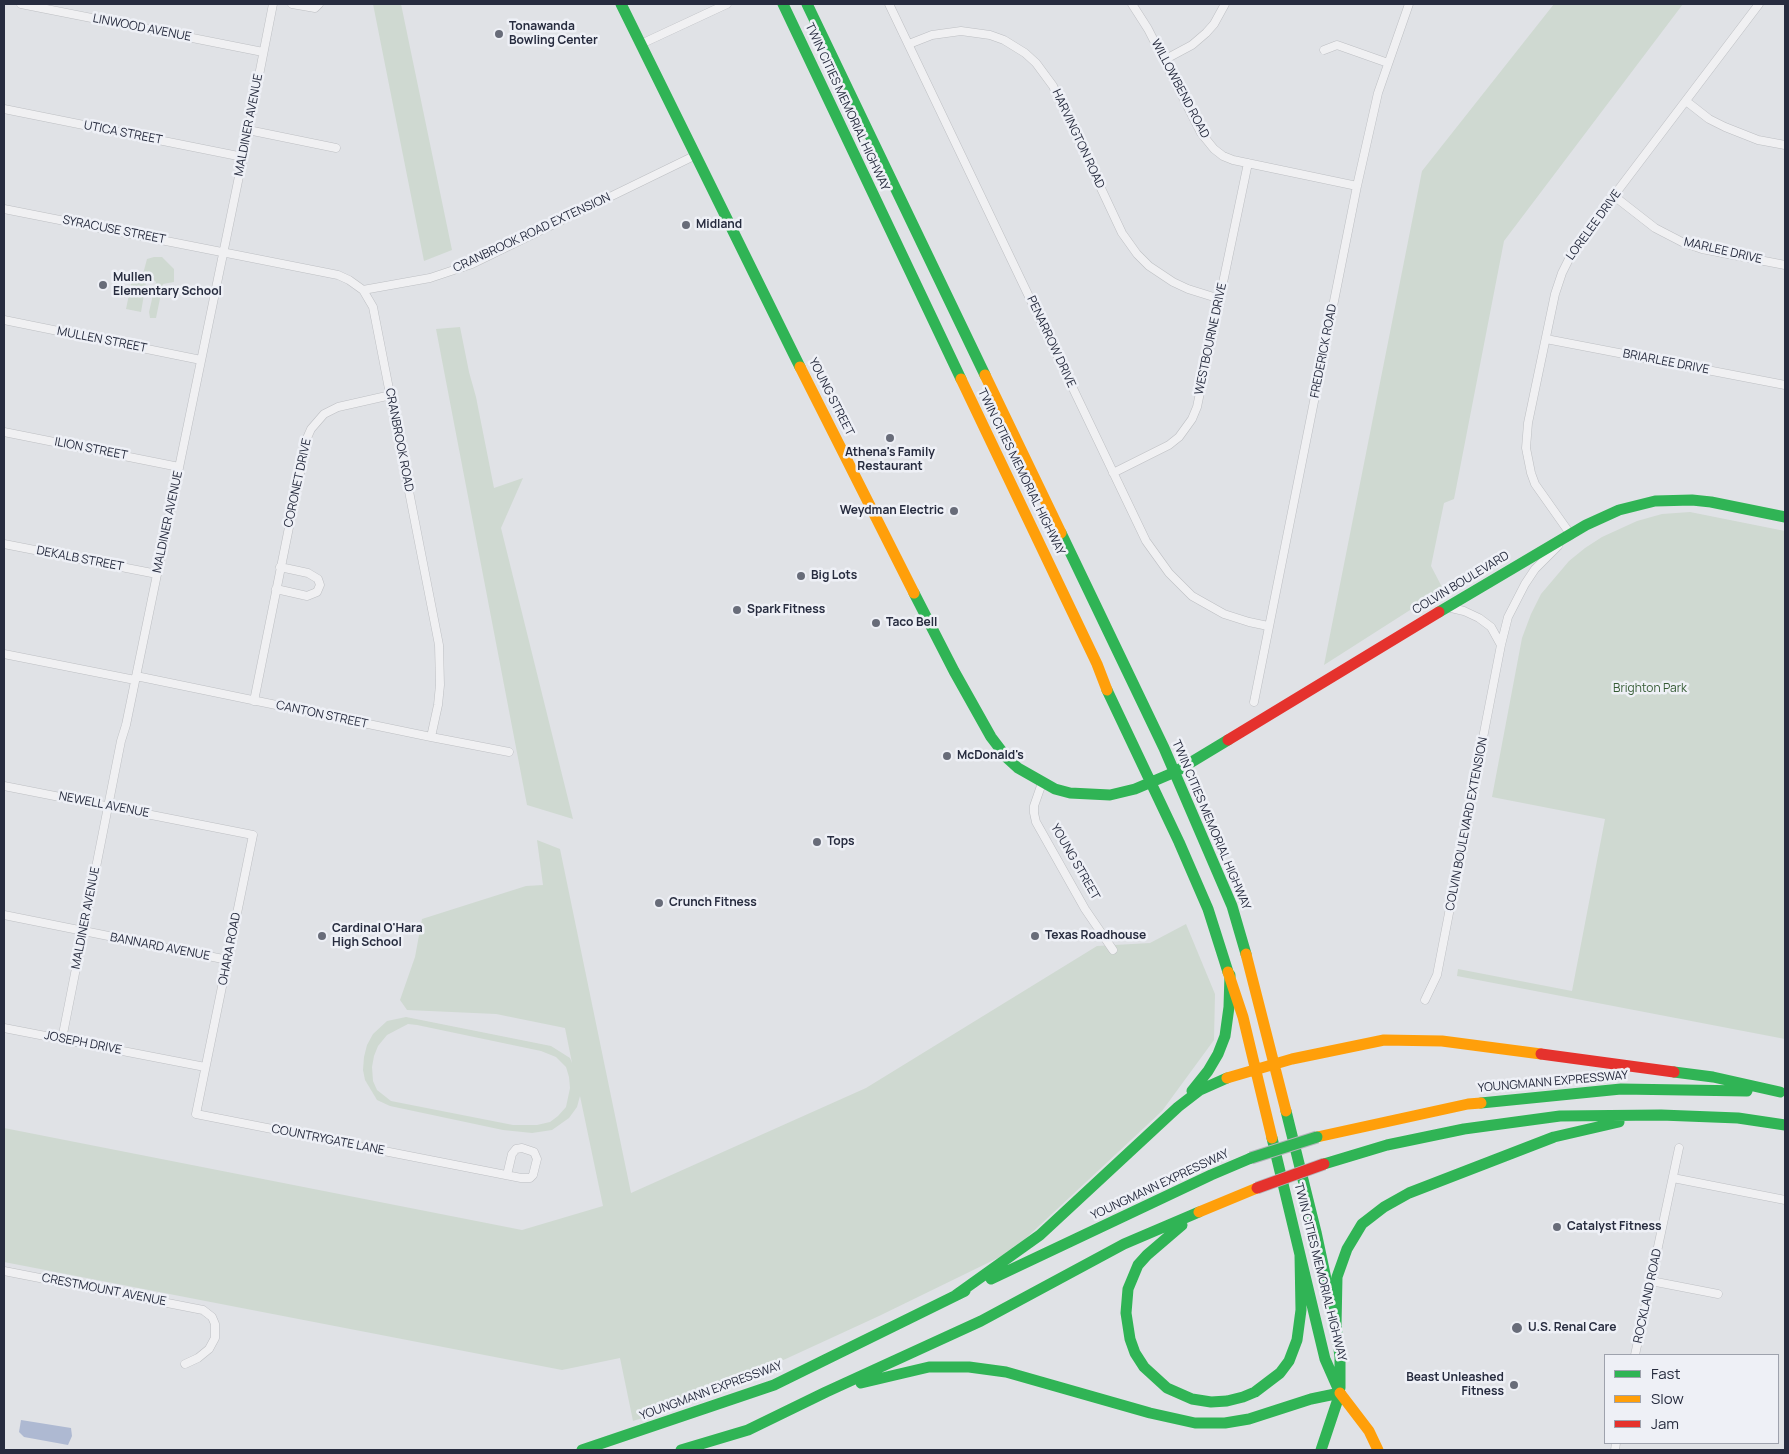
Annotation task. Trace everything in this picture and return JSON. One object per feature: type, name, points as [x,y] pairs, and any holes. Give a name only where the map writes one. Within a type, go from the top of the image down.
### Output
[{"type":"main road","name":"YOUNG STREET","points":[[621,4],[754,277],[954,671],[997,745],[1018,768],[1042,783],[1070,793],[1103,795],[1135,789],[1175,772]]},
{"type":"main road","name":"TWIN CITIES MEMORIAL HIGHWAY","points":[[783,4],[1093,655],[1113,703],[1180,842],[1208,909],[1243,1017],[1325,1359],[1340,1393]]},
{"type":"main road","name":"TWIN CITIES MEMORIAL HIGHWAY","points":[[807,4],[1175,772],[1232,906],[1254,979],[1276,1064],[1336,1326],[1340,1357],[1340,1393]]},
{"type":"main road","name":"COLVIN BOULEVARD","points":[[1175,772],[1446,607],[1594,521],[1618,510],[1636,504],[1674,500],[1711,502],[1785,517]]},
{"type":"main road","points":[[956,1295],[1040,1234],[1178,1106],[1208,1071],[1218,1054],[1226,1031],[1230,975]]},
{"type":"main road","points":[[1178,1106],[1213,1083],[1276,1064],[1384,1040],[1442,1041],[1713,1077],[1783,1092]]},
{"type":"main road","name":"YOUNGMANN EXPRESSWAY","points":[[582,1450],[774,1385],[956,1295],[1211,1175],[1251,1158],[1317,1137],[1468,1104],[1621,1089],[1783,1092]]},
{"type":"main road","points":[[1336,1326],[1337,1278],[1347,1249],[1362,1224],[1384,1207],[1409,1193],[1554,1137],[1592,1127],[1661,1115]]},
{"type":"main road","points":[[680,1450],[748,1430],[981,1321],[1124,1244],[1257,1188],[1324,1164],[1387,1145],[1464,1129],[1560,1116],[1661,1115],[1738,1118],[1785,1125]]},
{"type":"main road","points":[[1208,1208],[1176,1229],[1147,1255],[1138,1265],[1128,1289],[1127,1326],[1135,1353],[1156,1380],[1179,1394],[1192,1399],[1211,1402],[1227,1401],[1255,1392],[1280,1373],[1289,1360],[1297,1340],[1301,1310],[1300,1254]]},
{"type":"main road","points":[[826,1392],[893,1374],[929,1367],[969,1367],[1006,1372],[1150,1413],[1195,1423],[1224,1423],[1249,1419],[1311,1399],[1340,1393]]},
{"type":"main road","points":[[1321,1450],[1340,1393]]},
{"type":"main road","points":[[1340,1393],[1369,1431],[1378,1450]]},
{"type":"street","name":"LINWOOD AVENUE","points":[[21,4],[263,52]]},
{"type":"street","name":"MALDINER AVENUE","points":[[62,1039],[108,806],[243,156],[272,4]]},
{"type":"street","points":[[292,4],[315,8],[319,4]]},
{"type":"street","points":[[641,44],[727,4]]},
{"type":"street","name":"PENARROW DRIVE","points":[[889,4],[1146,540],[1168,573],[1182,587],[1206,604],[1224,614],[1268,626]]},
{"type":"street","name":"WILLOWBEND ROAD","points":[[1132,4],[1148,29],[1207,142],[1223,156],[1357,186]]},
{"type":"street","points":[[1164,60],[1192,45],[1206,33],[1214,24],[1225,4]]},
{"type":"street","name":"FREDERICK ROAD","points":[[1254,702],[1357,186],[1378,93],[1409,4]]},
{"type":"street","name":"LORELEE DRIVE","points":[[1571,535],[1538,490],[1528,461],[1526,442],[1555,294],[1564,266],[1575,247],[1760,4]]},
{"type":"street","name":"HARVINGTON ROAD","points":[[909,44],[932,35],[968,31],[1004,40],[1025,53],[1036,63],[1054,86],[1122,233],[1137,254],[1149,266],[1173,282],[1188,289],[1220,298]]},
{"type":"street","points":[[1324,50],[1338,45],[1388,63]]},
{"type":"street","points":[[1686,101],[1709,119],[1725,127],[1758,140],[1785,145]]},
{"type":"street","name":"UTICA STREET","points":[[4,109],[243,156]]},
{"type":"street","points":[[248,130],[336,148]]},
{"type":"street","name":"CRANBROOK ROAD EXTENSION","points":[[363,290],[430,278],[472,264],[694,156]]},
{"type":"street","name":"WESTBOURNE DRIVE","points":[[1113,473],[1169,445],[1187,427],[1197,407],[1248,163]]},
{"type":"street","name":"MARLEE DRIVE","points":[[1614,196],[1655,228],[1682,242],[1702,249],[1785,265]]},
{"type":"street","name":"SYRACUSE STREET","points":[[4,209],[223,252]]},
{"type":"street","points":[[223,252],[338,276],[349,280],[363,290]]},
{"type":"street","name":"CRANBROOK ROAD","points":[[363,290],[373,307],[439,645],[440,685],[431,737]]},
{"type":"street","name":"MULLEN STREET","points":[[4,320],[201,360]]},
{"type":"street","name":"BRIARLEE DRIVE","points":[[1546,338],[1785,384]]},
{"type":"street","name":"CORONET DRIVE","points":[[254,700],[307,438],[311,429],[324,414],[338,406],[391,395]]},
{"type":"street","name":"ILION STREET","points":[[4,432],[179,467]]},
{"type":"street","name":"COLVIN BOULEVARD EXTENSION","points":[[1425,1000],[1437,975],[1501,645],[1508,618],[1525,584],[1548,555],[1571,535]]},
{"type":"street","name":"DEKALB STREET","points":[[4,544],[157,574]]},
{"type":"street","points":[[276,589],[307,596],[317,592],[320,585],[318,579],[308,573],[280,567]]},
{"type":"street","points":[[1446,607],[1464,611],[1479,618],[1490,628],[1501,645]]},
{"type":"street","name":"CANTON STREET","points":[[4,654],[254,700],[509,752]]},
{"type":"street","name":"YOUNG STREET","points":[[1042,783],[1034,806],[1036,822],[1085,909],[1113,950]]},
{"type":"street","name":"NEWELL AVENUE","points":[[4,786],[204,825]]},
{"type":"street","name":"OHARA ROAD","points":[[204,825],[253,835],[205,1067]]},
{"type":"street","name":"BANNARD AVENUE","points":[[4,916],[228,960]]},
{"type":"street","name":"JOSEPH DRIVE","points":[[4,1028],[205,1067]]},
{"type":"street","name":"COUNTRYGATE LANE","points":[[205,1067],[196,1114],[521,1178],[530,1178],[534,1175],[537,1160],[534,1152],[522,1148],[516,1149],[512,1154],[507,1175]]},
{"type":"street","name":"ROCKLAND ROAD","points":[[1635,1354],[1679,1148]]},
{"type":"street","points":[[1673,1178],[1785,1200]]},
{"type":"street","name":"CRESTMOUNT AVENUE","points":[[4,1271],[203,1310],[212,1317],[215,1324],[215,1338],[208,1349],[198,1358],[185,1364]]},
{"type":"street","points":[[1651,1281],[1718,1294]]},
{"type":"green space","points":[[373,4],[401,4],[452,250],[424,261]]},
{"type":"green space","points":[[1554,4],[1683,4],[1504,241],[1454,499],[1444,503],[1431,566],[1443,589],[1324,665],[1422,171]]},
{"type":"green space","points":[[162,257],[174,269],[174,282],[163,284],[156,318],[150,318],[149,312],[156,282],[150,276],[143,274],[147,259]]},
{"type":"green space","points":[[132,280],[146,283],[141,312],[126,309]]},
{"type":"green space","points":[[460,327],[494,488],[523,478],[501,528],[573,819],[527,805],[436,329]]},
{"type":"green space","name":"Brighton Park","points":[[1690,512],[1785,531],[1785,1039],[1457,976],[1458,969],[1572,991],[1605,819],[1492,797],[1522,638],[1541,594],[1569,561],[1585,548],[1602,537],[1637,521],[1662,514]]},
{"type":"green space","points":[[537,840],[560,849],[631,1193],[866,1088],[1097,946],[1150,943],[1186,924],[1215,994],[1214,1040],[1162,1111],[1024,1240],[1000,1257],[879,1316],[690,1403],[633,1421],[620,1358],[562,1370],[4,1262],[4,1128],[522,1230],[603,1206],[580,1096],[577,1107],[569,1118],[552,1130],[532,1133],[503,1130],[390,1106],[377,1100],[365,1080],[363,1070],[367,1045],[373,1034],[387,1021],[406,1017],[551,1046],[570,1058],[572,1063],[565,1028],[496,1014],[407,1010],[400,1000],[415,957],[422,919],[526,886],[543,885]],"holes":[[[408,1024],[541,1051],[556,1057],[566,1067],[569,1077],[570,1088],[566,1107],[550,1122],[537,1125],[513,1125],[391,1101],[377,1090],[373,1081],[372,1067],[374,1056],[378,1046],[387,1035]]]},
{"type":"water","points":[[21,1420],[71,1428],[72,1436],[68,1445],[24,1437],[19,1432]]},
{"type":"traffic: fast","points":[[621,4],[800,367]]},
{"type":"traffic: fast","points":[[783,4],[961,379]]},
{"type":"traffic: fast","points":[[807,4],[985,375]]},
{"type":"traffic: fast","points":[[1439,612],[1586,525],[1619,510],[1655,501],[1692,500],[1785,517]]},
{"type":"traffic: fast","points":[[1061,533],[1164,748],[1232,906],[1246,954]]},
{"type":"traffic: fast","points":[[914,593],[954,671],[991,737],[1007,758],[1018,768],[1055,789],[1070,793],[1110,795],[1135,789],[1175,772],[1228,740]]},
{"type":"traffic: fast","points":[[1107,690],[1179,842],[1208,909],[1228,972]]},
{"type":"traffic: fast","points":[[1192,1091],[1208,1071],[1218,1054],[1225,1036],[1229,1007],[1230,975]]},
{"type":"traffic: fast","points":[[1674,1072],[1713,1077],[1780,1092]]},
{"type":"traffic: fast","points":[[956,1295],[1040,1235],[1178,1107],[1200,1090],[1227,1078]]},
{"type":"traffic: fast","points":[[1481,1103],[1621,1089],[1747,1091]]},
{"type":"traffic: fast","points":[[1286,1111],[1316,1232],[1336,1326],[1340,1357],[1340,1388]]},
{"type":"traffic: fast","points":[[1324,1164],[1387,1145],[1464,1129],[1560,1116],[1661,1115],[1738,1118],[1785,1125]]},
{"type":"traffic: fast","points":[[1336,1326],[1337,1277],[1347,1249],[1362,1224],[1384,1207],[1409,1193],[1554,1137],[1619,1122]]},
{"type":"traffic: fast","points":[[1251,1158],[1317,1137]]},
{"type":"traffic: fast","points":[[1272,1138],[1325,1359],[1340,1393]]},
{"type":"traffic: fast","points":[[991,1279],[1251,1158]]},
{"type":"traffic: fast","points":[[681,1450],[748,1430],[981,1321],[1124,1244],[1199,1212]]},
{"type":"traffic: fast","points":[[1182,1225],[1138,1265],[1128,1289],[1126,1313],[1130,1339],[1135,1353],[1144,1367],[1167,1388],[1192,1399],[1211,1402],[1243,1397],[1255,1392],[1280,1373],[1289,1361],[1297,1340],[1301,1310],[1300,1255]]},
{"type":"traffic: fast","points":[[582,1450],[774,1385],[965,1291]]},
{"type":"traffic: fast","points":[[861,1383],[929,1367],[969,1367],[1006,1372],[1150,1413],[1195,1423],[1225,1423],[1249,1419],[1311,1399],[1340,1393]]},
{"type":"traffic: fast","points":[[1321,1450],[1340,1393]]},
{"type":"traffic: slow","points":[[800,367],[914,593]]},
{"type":"traffic: slow","points":[[985,375],[1061,533]]},
{"type":"traffic: slow","points":[[961,379],[1097,664],[1107,690]]},
{"type":"traffic: slow","points":[[1246,954],[1286,1111]]},
{"type":"traffic: slow","points":[[1228,972],[1243,1017],[1272,1138]]},
{"type":"traffic: slow","points":[[1227,1078],[1292,1059],[1384,1040],[1442,1041],[1541,1054]]},
{"type":"traffic: slow","points":[[1317,1137],[1468,1104],[1481,1103]]},
{"type":"traffic: slow","points":[[1199,1212],[1257,1188]]},
{"type":"traffic: slow","points":[[1340,1393],[1369,1431],[1378,1450]]},
{"type":"traffic: jam","points":[[1228,740],[1439,612]]},
{"type":"traffic: jam","points":[[1541,1054],[1674,1072]]},
{"type":"traffic: jam","points":[[1257,1188],[1324,1164]]},
{"type":"place","name":"Tonawanda Bowling Center","points":[[499,34]]},
{"type":"place","name":"Midland","points":[[686,225]]},
{"type":"place","name":"Mullen Elementary School","points":[[103,285]]},
{"type":"place","name":"Athena's Family Restaurant","points":[[890,438]]},
{"type":"place","name":"Weydman Electric","points":[[954,511]]},
{"type":"place","name":"Big Lots","points":[[801,576]]},
{"type":"place","name":"Spark Fitness","points":[[737,610]]},
{"type":"place","name":"Taco Bell","points":[[876,623]]},
{"type":"place","name":"McDonald's","points":[[947,756]]},
{"type":"place","name":"Tops","points":[[817,842]]},
{"type":"place","name":"Crunch Fitness","points":[[659,903]]},
{"type":"place","name":"Cardinal O'Hara High School","points":[[322,936]]},
{"type":"place","name":"Texas Roadhouse","points":[[1035,936]]},
{"type":"place","name":"Catalyst Fitness","points":[[1557,1227]]},
{"type":"place","name":"U.S. Renal Care","points":[[1517,1328]]},
{"type":"place","name":"Beast Unleashed Fitness","points":[[1514,1385]]}]
